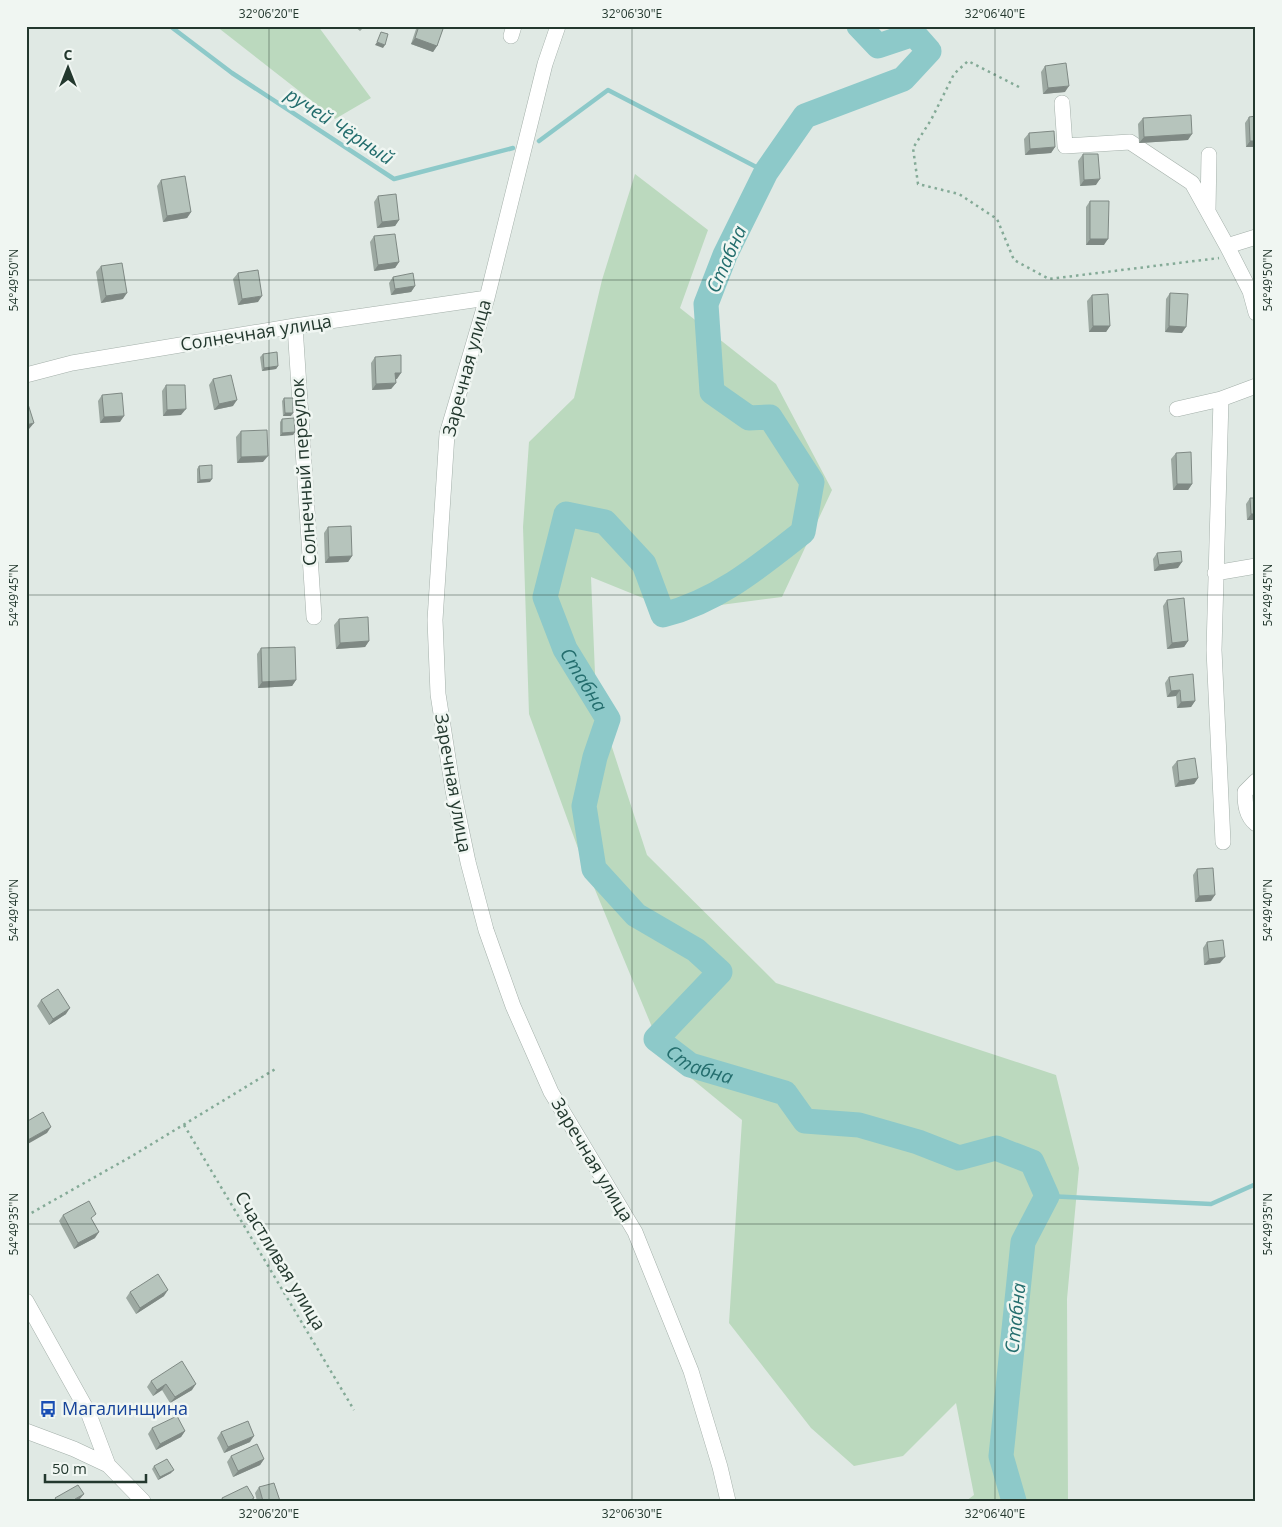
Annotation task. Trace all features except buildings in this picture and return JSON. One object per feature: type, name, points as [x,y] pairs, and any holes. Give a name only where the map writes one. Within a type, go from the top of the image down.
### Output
[{"type":"street","name":"Заречная улица","points":[[558,26],[545,64],[487,298],[447,434],[438,546],[435,620],[438,694],[453,790],[468,862],[486,930],[513,1006],[551,1092],[635,1232],[691,1371],[720,1467],[728,1501]]},
{"type":"street","points":[[1062,103],[1065,146],[1130,142],[1192,183],[1250,291],[1256,313]]},
{"type":"street","points":[[1208,155],[1208,212]]},
{"type":"street","points":[[1230,251],[1256,237]]},
{"type":"street","name":"Солнечная улица","points":[[26,375],[72,362],[295,326],[487,298]]},
{"type":"street","name":"Солнечный переулок","points":[[295,326],[314,617]]},
{"type":"street","points":[[1177,409],[1221,399],[1256,386]]},
{"type":"street","points":[[1221,399],[1214,650],[1223,842]]},
{"type":"street","points":[[1215,573],[1256,566]]},
{"type":"street","points":[[1256,781],[1245,792],[1245,804],[1250,819],[1256,824]]},
{"type":"street","points":[[26,1301],[88,1412],[108,1465]]},
{"type":"street","points":[[26,1431],[74,1448],[108,1465],[143,1501]]},
{"type":"path","points":[[1019,87],[968,61],[954,74],[931,120],[912,148],[918,184],[958,194],[997,219],[1014,260],[1049,279],[1230,251]]},
{"type":"path","points":[[26,1216],[184,1125],[277,1068]]},
{"type":"path","name":"Счастливая улица","points":[[184,1125],[354,1410]]},
{"type":"green space","points":[[216,26],[318,26],[371,98],[335,119]]},
{"type":"green space","points":[[635,174],[708,230],[680,308],[776,384],[832,490],[782,597],[675,611],[591,577],[596,698],[647,855],[776,983],[1056,1075],[1079,1168],[1067,1299],[1068,1501],[966,1501],[974,1495],[956,1403],[903,1456],[854,1466],[811,1428],[729,1323],[742,1120],[664,1056],[579,851],[529,714],[523,527],[529,442],[574,398],[602,280]]},
{"type":"waterway","name":"ручей Чёрный","points":[[170,26],[232,73],[394,179],[513,148]]},
{"type":"waterway","name":"Стабна","points":[[859,26],[878,46],[914,34],[929,51],[903,79],[805,116],[766,172],[725,255],[706,304],[712,392],[749,418],[770,417],[812,482],[803,532],[754,570],[720,592],[683,609],[663,615],[644,564],[605,522],[566,514],[545,597],[565,649],[608,719],[595,757],[584,806],[594,869],[636,915],[696,950],[720,972],[656,1039],[690,1065],[785,1093],[805,1121],[859,1125],[918,1142],[959,1158],[996,1148],[1032,1162],[1047,1196],[1023,1242],[1001,1456],[1014,1501]]},
{"type":"waterway","points":[[539,141],[608,90],[766,172]]},
{"type":"waterway","points":[[1047,1196],[1211,1204],[1256,1184]]},
{"type":"place","name":"Магалинщина","points":[[48,1409]]}]
